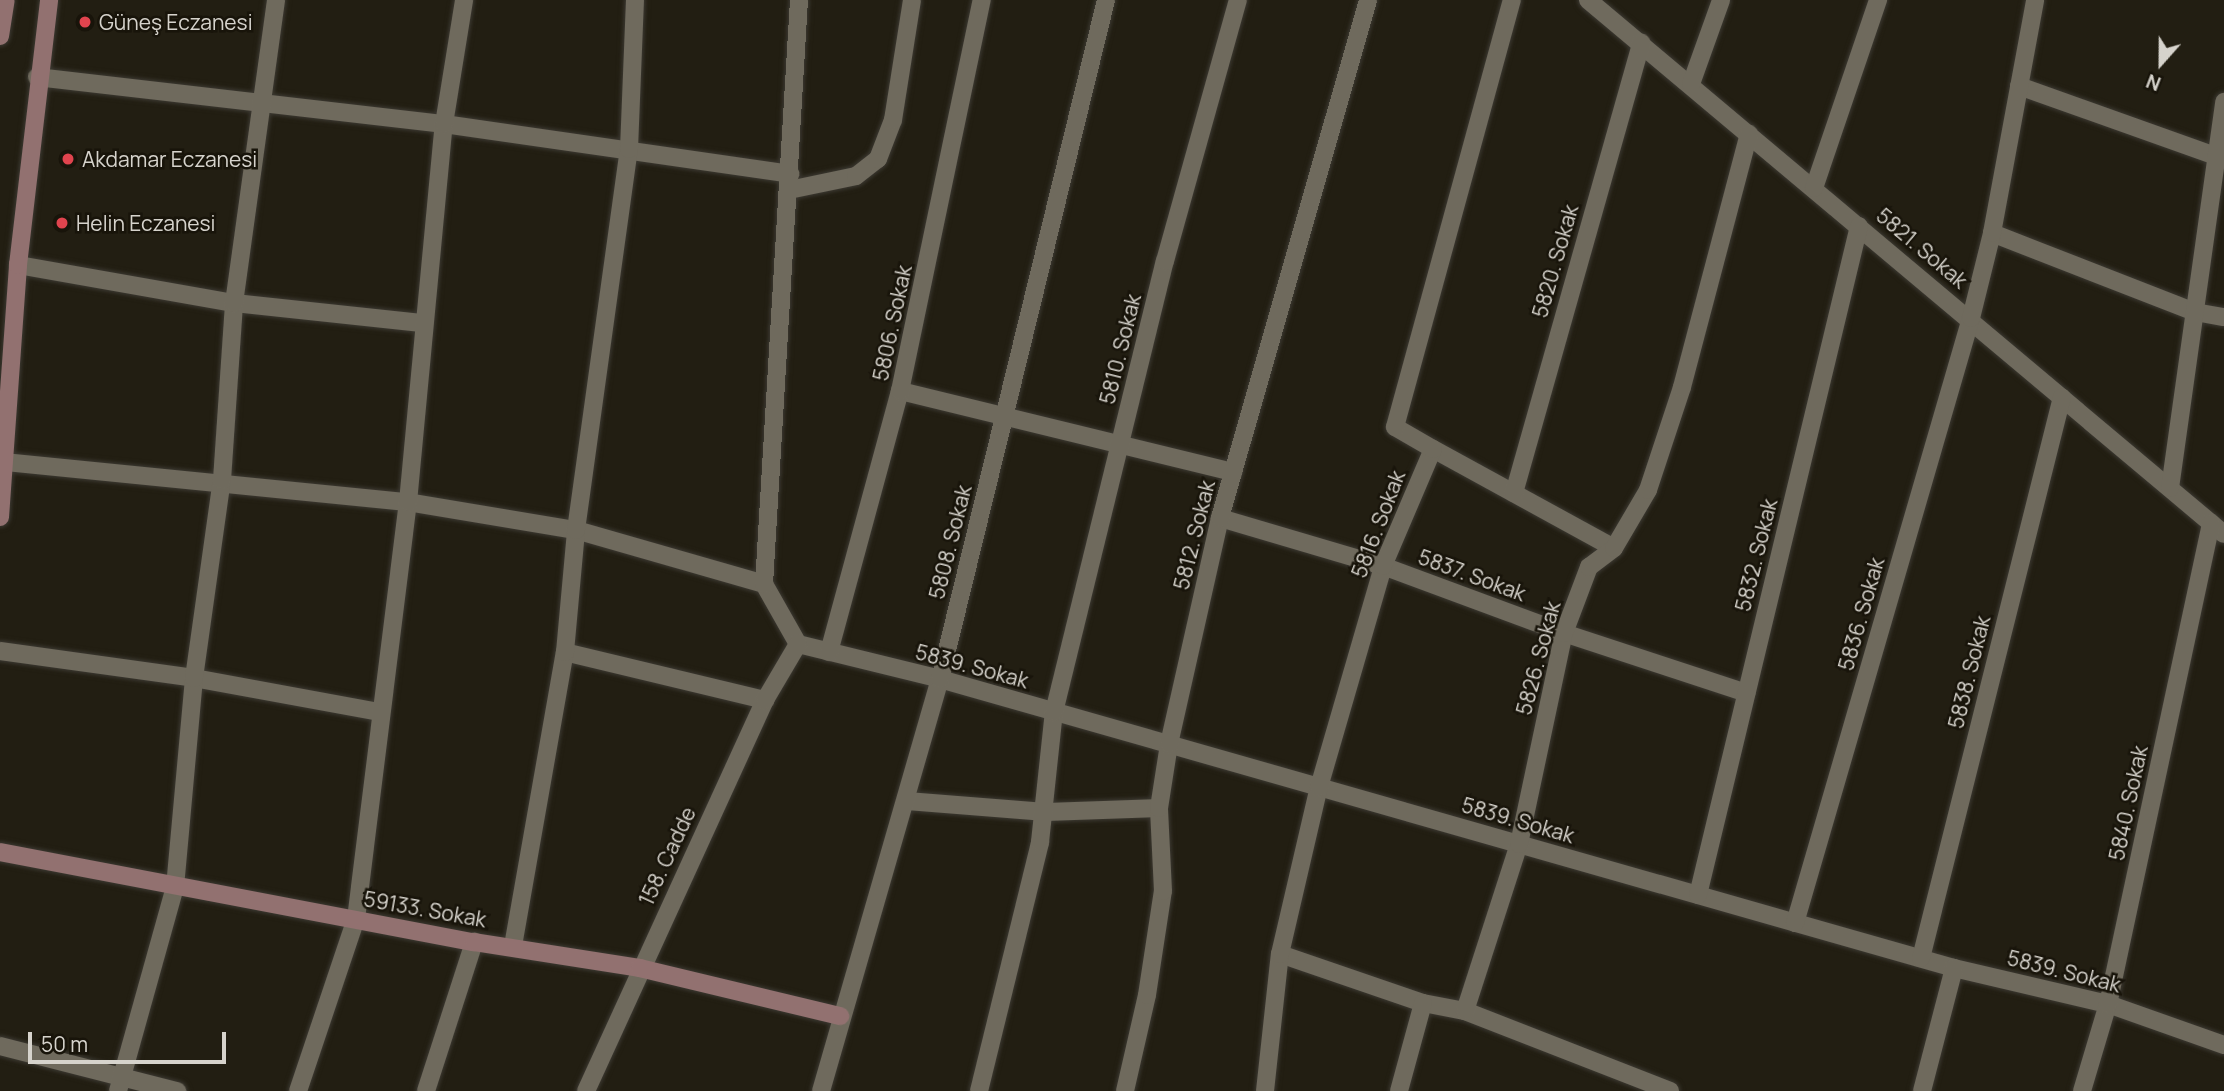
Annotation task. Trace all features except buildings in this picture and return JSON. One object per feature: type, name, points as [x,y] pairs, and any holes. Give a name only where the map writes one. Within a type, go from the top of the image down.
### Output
[{"type":"street","points":[[0,36],[6,0]]},
{"type":"street","points":[[0,517],[18,265],[37,77],[49,0]]},
{"type":"street","points":[[119,1085],[175,887],[194,677],[222,480],[234,303],[258,105],[276,0]]},
{"type":"street","points":[[298,1091],[356,919],[408,502],[422,323],[444,124],[464,0]]},
{"type":"street","points":[[513,946],[565,652],[576,530],[629,149],[635,0]]},
{"type":"street","points":[[37,77],[258,105],[444,124],[629,149],[790,182],[856,176],[878,159],[893,120],[912,0]]},
{"type":"street","name":"5806. Sokak","points":[[829,652],[900,391],[982,0]]},
{"type":"street","name":"5808. Sokak","points":[[821,1091],[840,1016],[907,801],[940,679],[1106,0]]},
{"type":"street","name":"5810. Sokak","points":[[979,1091],[1046,812],[1054,712],[1165,261],[1238,0]]},
{"type":"street","name":"5812. Sokak","points":[[1125,1091],[1147,995],[1163,891],[1158,808],[1169,744],[1220,518],[1368,0]]},
{"type":"street","points":[[1512,0],[1395,427],[1614,548]]},
{"type":"street","name":"5821. Sokak","points":[[1588,0],[1971,318],[2217,528]]},
{"type":"street","points":[[1691,85],[1721,0]]},
{"type":"street","points":[[1814,188],[1878,0]]},
{"type":"street","name":"5836. Sokak","points":[[1795,923],[1971,318],[1992,233],[2035,0]]},
{"type":"street","points":[[793,1],[790,182],[764,584],[798,644]]},
{"type":"street","name":"5820. Sokak","points":[[1514,493],[1641,43]]},
{"type":"street","points":[[2019,86],[2220,158]]},
{"type":"street","points":[[2170,488],[2220,158],[2224,102]]},
{"type":"street","name":"5826. Sokak","points":[[1465,1011],[1519,844],[1563,633],[1589,567],[1614,548],[1648,490],[1682,387],[1749,134]]},
{"type":"street","name":"5832. Sokak","points":[[1698,895],[1859,226]]},
{"type":"street","points":[[1992,233],[2195,312],[2224,317]]},
{"type":"street","points":[[18,265],[234,303],[422,323]]},
{"type":"street","points":[[900,391],[1233,472]]},
{"type":"street","name":"5838. Sokak","points":[[1921,958],[2062,397]]},
{"type":"street","name":"5816. Sokak","points":[[1265,1091],[1280,954],[1319,787],[1383,566],[1433,449]]},
{"type":"street","points":[[5,462],[222,480],[408,502],[576,530],[764,584]]},
{"type":"street","name":"5837. Sokak","points":[[1220,518],[1383,566],[1563,633],[1746,693]]},
{"type":"street","name":"5840. Sokak","points":[[2082,1091],[2109,1004],[2217,528]]},
{"type":"street","name":"5839. Sokak","points":[[798,644],[940,679],[1954,968],[2109,1004],[2224,1045]]},
{"type":"street","name":"158. Cadde","points":[[586,1091],[765,700],[798,644]]},
{"type":"street","points":[[0,651],[194,677],[380,712]]},
{"type":"street","points":[[565,652],[765,700]]},
{"type":"street","points":[[907,801],[1046,812],[1158,808]]},
{"type":"street","name":"59133. Sokak","points":[[0,852],[474,942],[640,968],[840,1016]]},
{"type":"street","points":[[426,1091],[474,942]]},
{"type":"street","points":[[1280,954],[1423,1003],[1465,1011],[1670,1091]]},
{"type":"street","points":[[1922,1091],[1954,968]]},
{"type":"street","points":[[1399,1091],[1423,1003]]},
{"type":"street","points":[[0,1046],[119,1085],[177,1091]]},
{"type":"place","name":"Güneş Eczanesi","points":[[85,22]]},
{"type":"place","name":"Akdamar Eczanesi","points":[[68,159]]},
{"type":"place","name":"Helin Eczanesi","points":[[62,223]]}]
